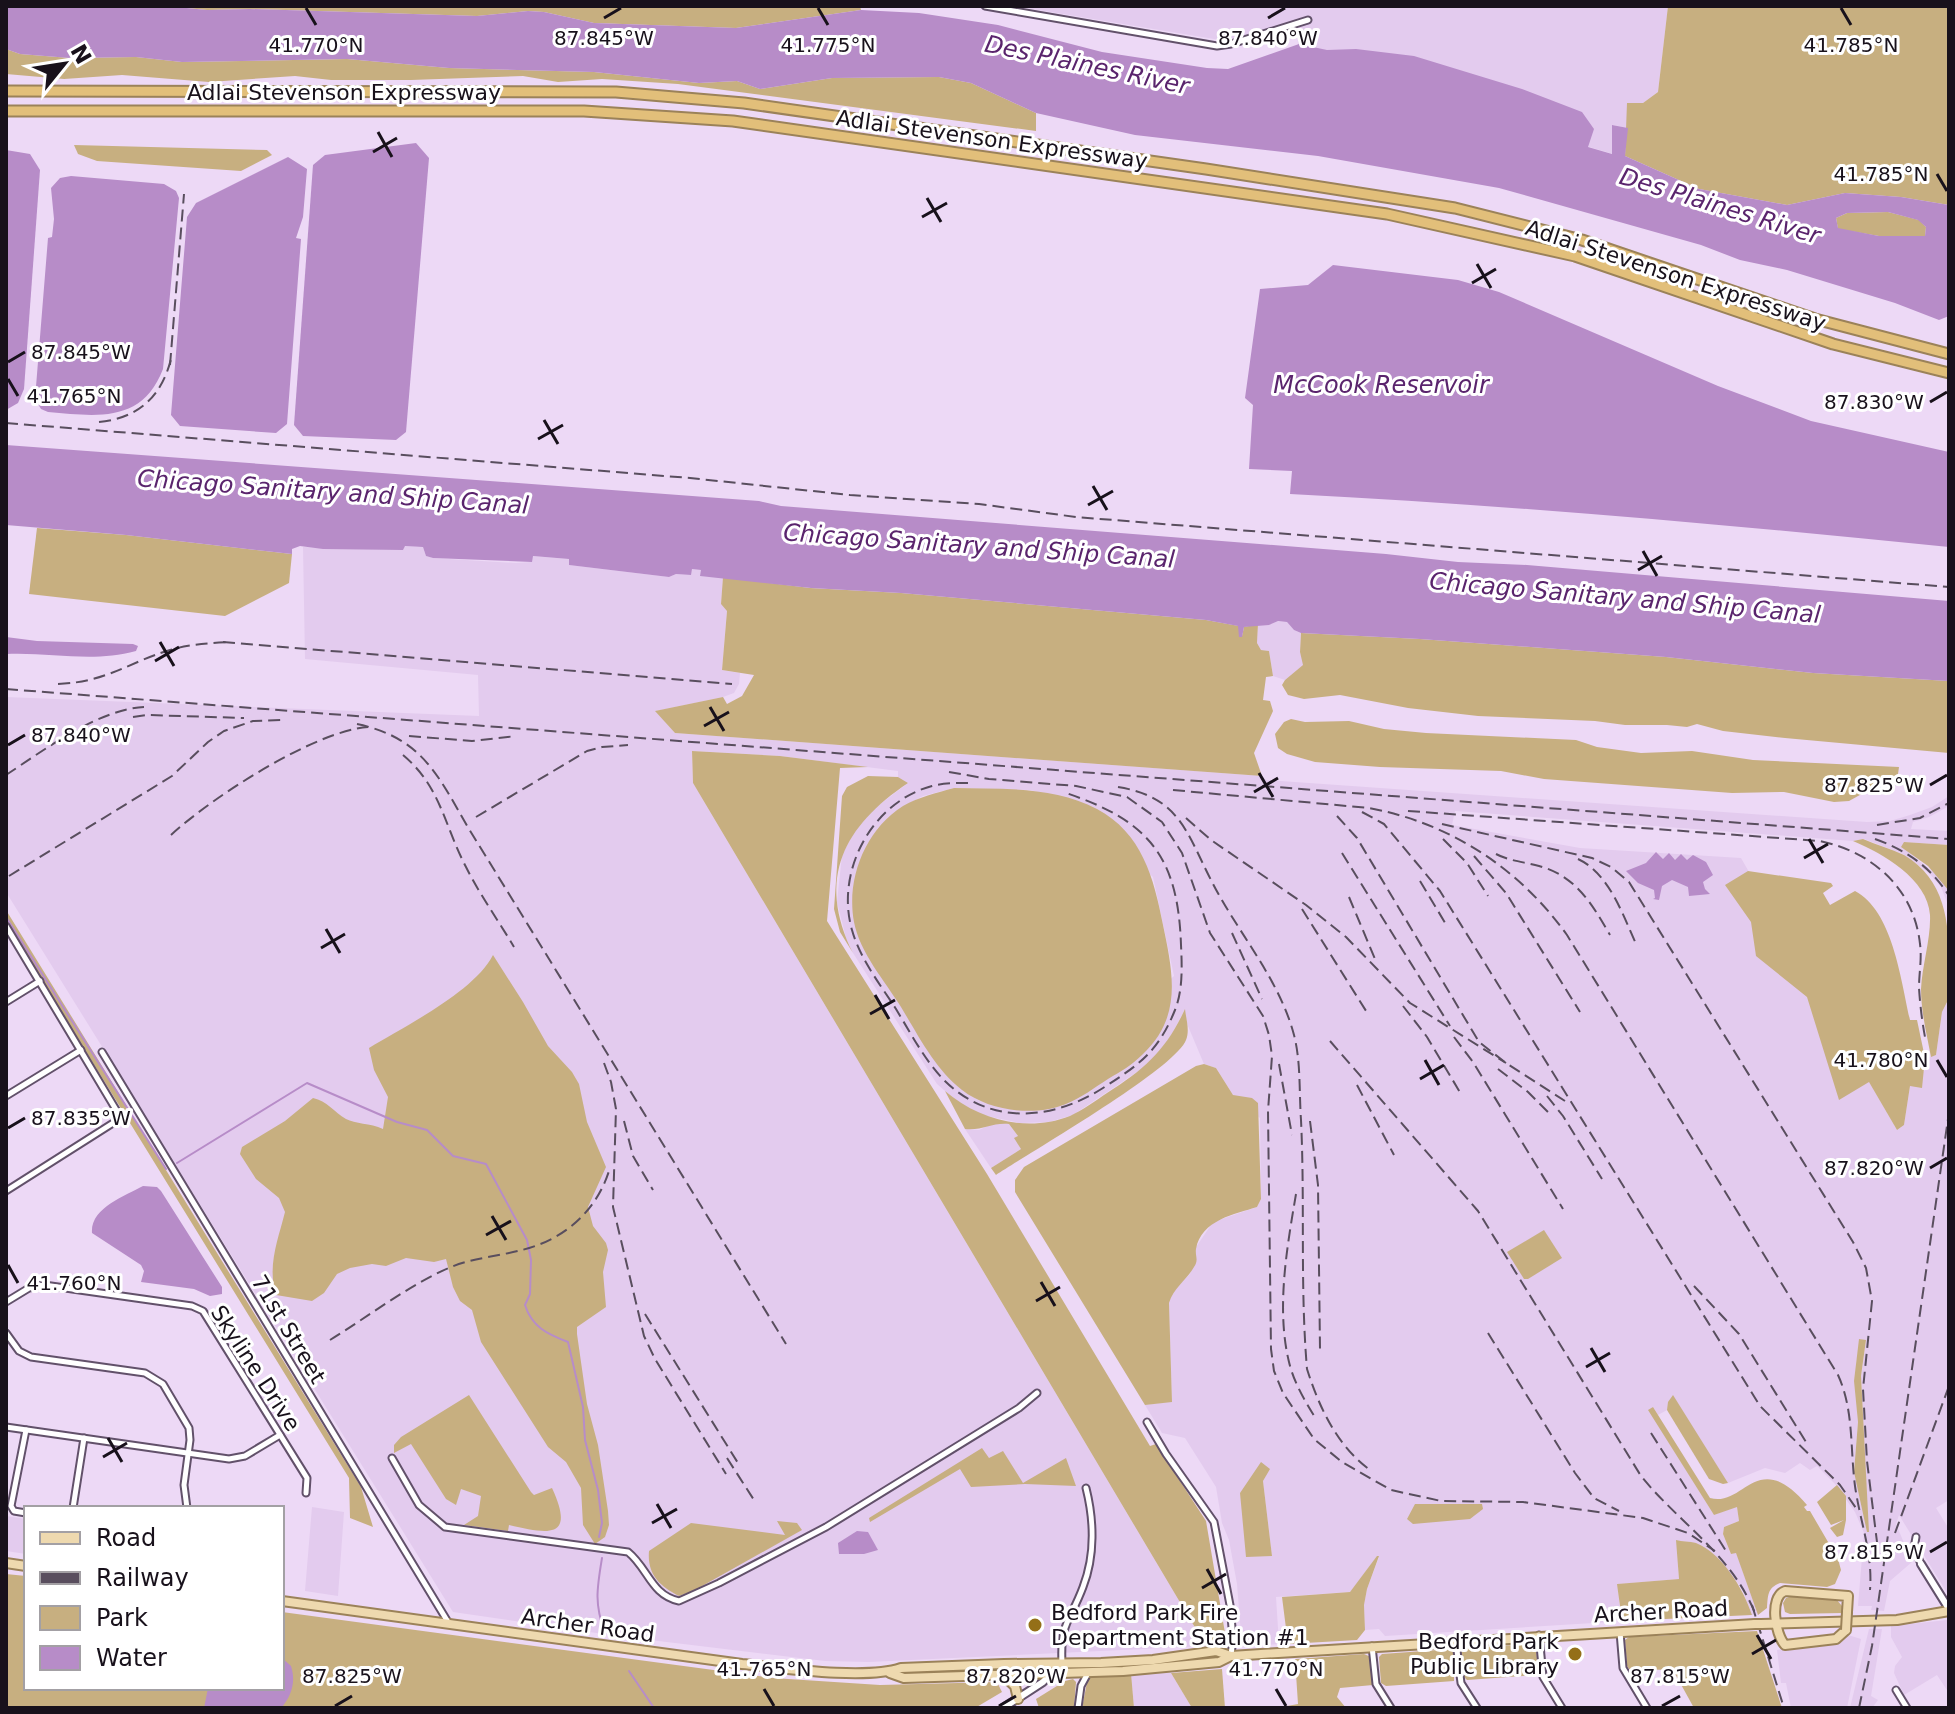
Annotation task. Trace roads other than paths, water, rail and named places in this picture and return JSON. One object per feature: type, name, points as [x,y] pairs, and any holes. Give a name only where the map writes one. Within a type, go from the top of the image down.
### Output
[{"type":"highway","name":"Adlai Stevenson Expressway","points":[[6,91],[616,92],[744,103],[1455,208],[1582,240],[1815,319],[1949,354]]},
{"type":"highway","name":"Adlai Stevenson Expressway","points":[[6,111],[584,111],[733,121],[1387,214],[1575,256],[1818,339],[1949,373]]},
{"type":"main road","points":[[1785,1591],[1848,1596],[1846,1630],[1836,1639],[1789,1645],[1781,1639],[1778,1623],[1777,1598],[1785,1591]]},
{"type":"main road","name":"Archer Road","points":[[284,1601],[742,1664],[889,1672],[904,1678],[1169,1668],[1219,1662],[1231,1656]]},
{"type":"main road","name":"Archer Road","points":[[889,1672],[901,1668],[1153,1660],[1216,1651],[1231,1656],[1620,1630],[1897,1620],[1949,1610]]},
{"type":"main road","points":[[1003,1675],[1015,1686],[1018,1699]]},
{"type":"street","points":[[985,6],[1217,46],[1308,20]]},
{"type":"street","points":[[6,926],[121,1118],[6,1191]]},
{"type":"street","points":[[6,1002],[40,981]]},
{"type":"street","points":[[6,1096],[81,1050]]},
{"type":"street","name":"71st Street","points":[[102,1052],[449,1623]]},
{"type":"street","name":"Skyline Drive","points":[[6,1302],[29,1288],[44,1285],[195,1307],[211,1321],[307,1478],[306,1493]]},
{"type":"street","points":[[6,1333],[19,1351],[31,1357],[145,1373],[157,1378],[187,1423],[190,1436],[184,1485],[187,1506]]},
{"type":"street","points":[[392,1458],[419,1505],[445,1527],[628,1552],[660,1593],[679,1601],[826,1527],[1019,1408],[1037,1393]]},
{"type":"street","points":[[1147,1422],[1214,1522],[1230,1605],[1231,1656]]},
{"type":"street","points":[[6,1427],[229,1459],[242,1458],[281,1435]]},
{"type":"street","points":[[24,1513],[14,1511],[11,1506],[26,1430]]},
{"type":"street","points":[[73,1506],[84,1438]]},
{"type":"street","points":[[1003,1708],[1043,1682],[1062,1663],[1062,1631],[1085,1584],[1090,1555],[1092,1519],[1086,1488]]},
{"type":"street","points":[[1916,1537],[1914,1548],[1921,1564],[1949,1610]]},
{"type":"street","points":[[1620,1630],[1623,1668],[1647,1708]]},
{"type":"street","points":[[1539,1635],[1543,1677],[1562,1708]]},
{"type":"street","points":[[1456,1641],[1461,1683],[1477,1708]]},
{"type":"street","points":[[1372,1646],[1376,1684],[1391,1708]]},
{"type":"street","points":[[1074,1672],[1081,1686]]},
{"type":"street","points":[[1078,1708],[1081,1686],[1088,1673]]},
{"type":"street","points":[[1896,1690],[1907,1708]]},
{"type":"water","name":"Des Plaines River","points":[[6,6],[166,6],[207,10],[477,16],[528,11],[594,23],[736,28],[861,10],[919,13],[998,25],[1102,52],[1207,68],[1228,69],[1299,44],[1327,50],[1356,49],[1414,56],[1522,89],[1582,112],[1594,129],[1588,147],[1612,154],[1612,125],[1628,128],[1625,156],[1699,189],[1787,205],[1845,193],[1901,197],[1949,205],[1949,316],[1939,320],[1787,270],[1740,260],[1701,245],[1499,188],[1318,156],[1135,135],[1036,113],[971,83],[939,77],[832,78],[760,89],[737,81],[699,83],[594,72],[449,68],[347,59],[182,62],[136,57],[70,58],[20,54],[6,49]],"holes":[[[1888,212],[1918,220],[1926,227],[1925,236],[1879,236],[1838,228],[1836,218],[1847,213]]]},
{"type":"water","points":[[416,143],[429,158],[406,432],[396,440],[303,436],[294,425],[313,165],[325,155]]},
{"type":"water","points":[[6,150],[30,154],[40,170],[24,389],[18,403],[6,410]]},
{"type":"water","points":[[288,157],[307,169],[303,217],[296,238],[301,239],[287,424],[276,433],[180,426],[171,415],[187,217],[196,203]]},
{"type":"water","points":[[71,176],[164,184],[176,191],[179,198],[163,369],[154,387],[143,399],[116,413],[83,415],[48,412],[41,409],[35,399],[48,238],[52,237],[54,219],[51,188],[60,178]]},
{"type":"water","name":"McCook Reservoir","points":[[1333,265],[1458,280],[1499,292],[1718,386],[1811,421],[1949,452],[1949,547],[1620,516],[1290,494],[1292,471],[1249,469],[1253,405],[1245,398],[1260,289],[1308,285]]},
{"type":"water","name":"Chicago Sanitary and Ship Canal","points":[[6,445],[759,501],[781,506],[1949,601],[1949,681],[1813,673],[1666,657],[1301,633],[1287,622],[1278,621],[1244,627],[1242,637],[1239,637],[1238,626],[1206,620],[811,588],[700,576],[701,570],[692,569],[691,575],[669,577],[569,565],[569,559],[533,556],[532,562],[433,558],[426,556],[423,547],[405,546],[403,550],[300,546],[292,549],[292,554],[6,525]]},
{"type":"water","points":[[6,637],[138,646],[136,651],[87,657],[6,654]]},
{"type":"water","points":[[1656,852],[1663,859],[1669,853],[1675,860],[1681,854],[1687,860],[1693,855],[1706,862],[1713,875],[1703,882],[1710,894],[1689,896],[1688,887],[1672,880],[1662,886],[1659,900],[1653,899],[1654,890],[1638,883],[1626,871],[1646,863]]},
{"type":"water","points":[[143,1186],[157,1187],[161,1191],[222,1287],[222,1294],[210,1296],[194,1289],[141,1282],[144,1271],[141,1265],[92,1233],[93,1224],[103,1210]]},
{"type":"water","points":[[857,1531],[868,1532],[878,1550],[864,1554],[839,1554],[838,1543]]},
{"type":"water","points":[[284,1660],[291,1666],[293,1683],[281,1708],[204,1708],[208,1690],[284,1690]]},
{"type":"waterway","points":[[6,917],[166,1169]]},
{"type":"waterway","points":[[177,1163],[307,1083],[397,1122],[427,1130],[453,1156],[486,1164],[527,1240],[531,1260],[530,1294],[525,1305],[528,1313],[541,1329],[568,1342],[583,1407],[585,1440],[598,1490],[602,1523],[599,1537]]},
{"type":"waterway","points":[[602,1558],[598,1596],[605,1633]]},
{"type":"waterway","points":[[629,1671],[654,1708]]},
{"type":"railway","points":[[170,365],[184,194]]},
{"type":"railway","points":[[99,422],[114,420],[148,402],[163,382],[172,355]]},
{"type":"railway","points":[[6,423],[690,478],[850,495],[979,504],[1076,517],[1949,587]]},
{"type":"railway","points":[[223,642],[732,684]]},
{"type":"railway","points":[[58,684],[104,676],[178,648],[231,642]]},
{"type":"railway","points":[[6,689],[1949,839]]},
{"type":"railway","points":[[6,775],[91,723],[127,709],[144,707]]},
{"type":"railway","points":[[133,717],[244,718]]},
{"type":"railway","points":[[9,876],[172,776],[224,731],[253,721],[284,720]]},
{"type":"railway","points":[[357,724],[398,739],[413,749],[437,776],[786,1344]]},
{"type":"railway","points":[[171,835],[211,803],[292,753],[346,731],[368,727]]},
{"type":"railway","points":[[409,736],[472,741],[516,736]]},
{"type":"railway","points":[[476,817],[587,751],[628,745]]},
{"type":"railway","points":[[403,755],[416,767],[434,793],[466,867],[514,947]]},
{"type":"railway","points":[[949,772],[989,779],[1076,786],[1127,797],[1162,822],[1182,853],[1210,933],[1263,1016],[1269,1035],[1272,1056],[1268,1111],[1271,1349],[1274,1371],[1283,1393],[1314,1439],[1342,1462],[1391,1490],[1441,1501],[1523,1502],[1643,1518],[1688,1533],[1715,1551]]},
{"type":"railway","points":[[968,783],[936,785],[911,794],[876,823],[854,863],[848,908],[852,930],[865,961],[936,1071],[961,1094],[980,1105],[1021,1114],[1063,1107],[1083,1099],[1138,1064],[1162,1037],[1178,1002],[1181,986],[1179,914],[1165,864],[1153,845],[1137,829],[1117,815],[1063,792]]},
{"type":"railway","points":[[1118,787],[1155,799],[1178,819],[1221,899],[1268,975],[1287,1014],[1296,1045],[1299,1077],[1307,1369],[1317,1397],[1339,1438],[1370,1470]]},
{"type":"railway","points":[[1173,790],[1369,808],[1399,815],[1455,837],[1480,852],[1505,869],[1548,911],[1567,935],[1838,1375],[1849,1415],[1855,1486],[1870,1563],[1870,1590]]},
{"type":"railway","points":[[1877,825],[1920,818],[1949,803]]},
{"type":"railway","points":[[1408,811],[1820,841],[1839,846],[1873,864],[1887,876],[1909,906],[1921,950],[1919,988],[1925,1037]]},
{"type":"railway","points":[[1362,812],[1384,824],[1440,891],[1760,1406],[1840,1485],[1856,1508]]},
{"type":"railway","points":[[1337,816],[1357,838],[1479,1042],[1565,1101]]},
{"type":"railway","points":[[1186,818],[1211,840],[1306,905],[1346,937],[1410,1003],[1506,1063]]},
{"type":"railway","points":[[1442,824],[1592,858],[1611,867],[1629,882],[1853,1242],[1866,1268],[1872,1301],[1863,1389],[1867,1461],[1877,1542]]},
{"type":"railway","points":[[1443,839],[1467,863],[1488,896]]},
{"type":"railway","points":[[1875,839],[1917,861],[1934,876],[1949,896]]},
{"type":"railway","points":[[1342,853],[1450,1026]]},
{"type":"railway","points":[[1496,854],[1552,871],[1573,884],[1610,935]]},
{"type":"railway","points":[[1474,856],[1506,893],[1580,1012]]},
{"type":"railway","points":[[1578,859],[1607,885],[1637,946]]},
{"type":"railway","points":[[1420,881],[1447,926]]},
{"type":"railway","points":[[1349,897],[1375,959]]},
{"type":"railway","points":[[1302,909],[1368,1014]]},
{"type":"railway","points":[[1232,933],[1262,999]]},
{"type":"railway","points":[[1403,1006],[1427,1037],[1461,1094]]},
{"type":"railway","points":[[1454,1037],[1473,1062],[1563,1209]]},
{"type":"railway","points":[[1330,1041],[1478,1211],[1641,1476],[1719,1556],[1733,1573],[1755,1613]]},
{"type":"railway","points":[[604,1063],[616,1109],[613,1207],[644,1336],[726,1474]]},
{"type":"railway","points":[[1279,1064],[1292,1135]]},
{"type":"railway","points":[[1498,1069],[1549,1113]]},
{"type":"railway","points":[[1357,1085],[1394,1155]]},
{"type":"railway","points":[[1547,1096],[1602,1179]]},
{"type":"railway","points":[[1859,1708],[1872,1646],[1949,1112]]},
{"type":"railway","points":[[624,1121],[633,1156],[653,1190]]},
{"type":"railway","points":[[1310,1121],[1318,1185],[1320,1349]]},
{"type":"railway","points":[[330,1340],[405,1291],[451,1267],[551,1239],[587,1211],[609,1171]]},
{"type":"railway","points":[[1296,1194],[1284,1278],[1283,1321],[1294,1377],[1316,1419]]},
{"type":"railway","points":[[1694,1286],[1739,1334],[1806,1442]]},
{"type":"railway","points":[[645,1314],[738,1463]]},
{"type":"railway","points":[[1488,1333],[1575,1473],[1594,1498],[1619,1511]]},
{"type":"railway","points":[[1895,1533],[1949,1386]]},
{"type":"railway","points":[[1651,1433],[1728,1554]]},
{"type":"railway","points":[[727,1458],[754,1500]]},
{"type":"railway","points":[[1752,1605],[1784,1708]]},
{"type":"place","name":"Bedford Park Fire Department Station #1","points":[[1035,1625]]},
{"type":"place","name":"Bedford Park Public Library","points":[[1575,1654]]}]
